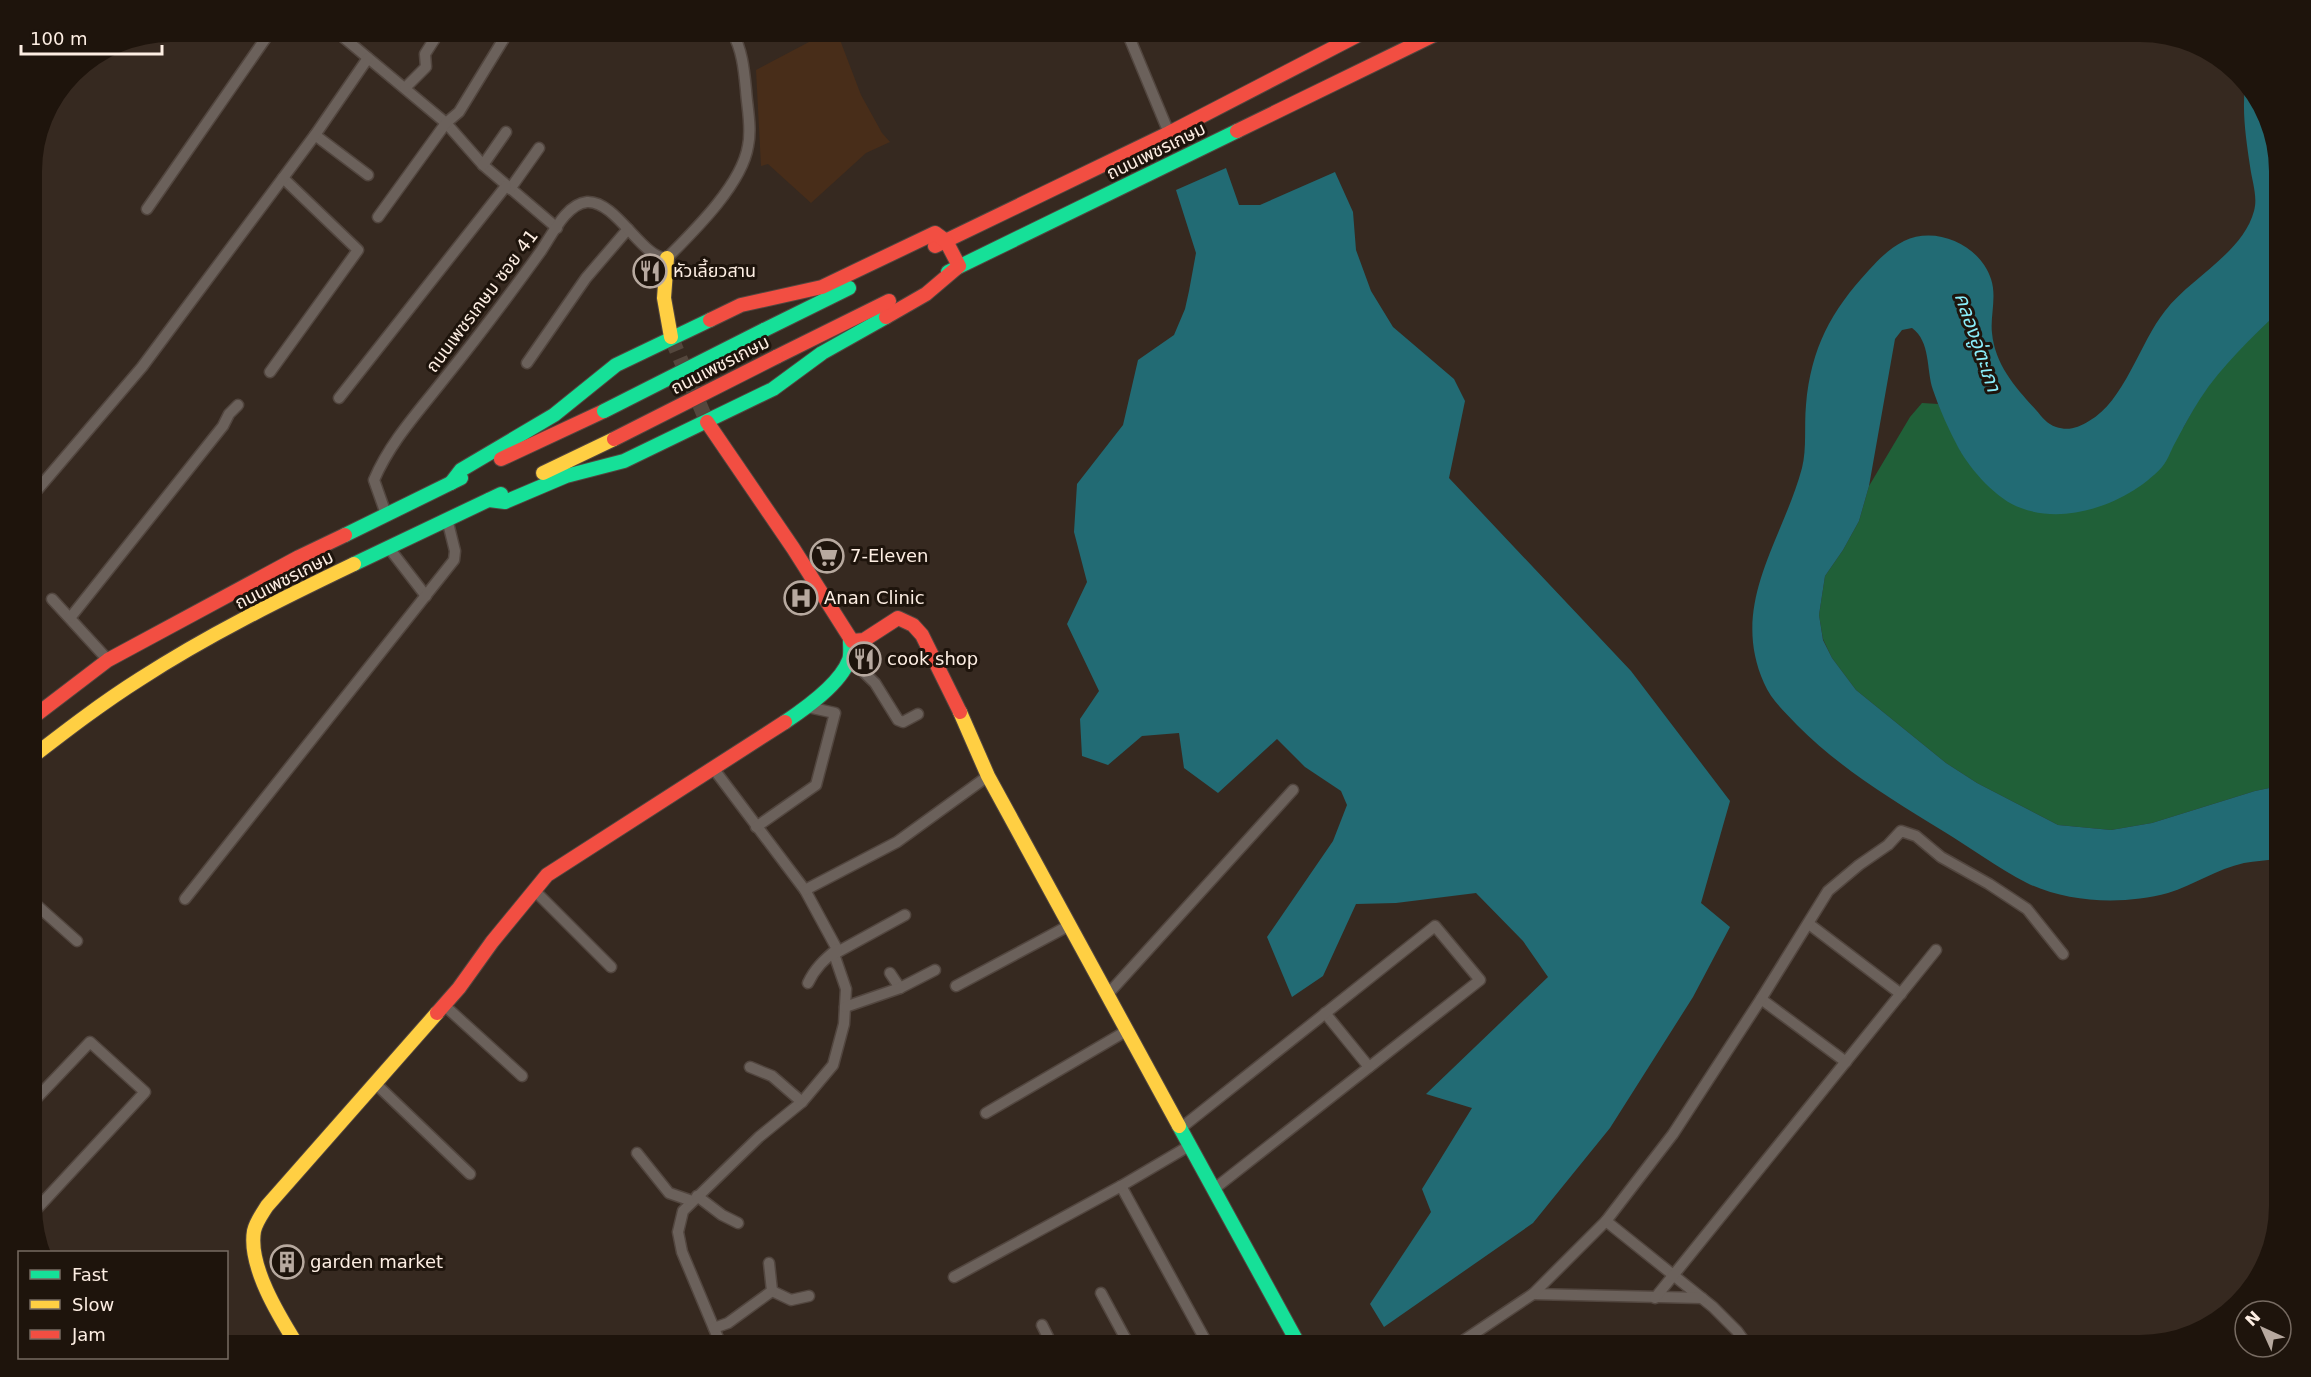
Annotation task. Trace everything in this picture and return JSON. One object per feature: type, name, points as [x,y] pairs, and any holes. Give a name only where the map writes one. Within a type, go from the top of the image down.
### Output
[{"type":"main road","name":"ถนนเพชรเกษม","points":[[42,710],[108,660],[299,557],[604,411],[764,330],[1169,133],[1344,42]]},
{"type":"main road","name":"ถนนเพชรเกษม","points":[[42,749],[162,664],[306,588],[1420,42]]},
{"type":"main road","points":[[451,483],[461,470],[554,415],[616,365],[671,337],[741,305],[822,287],[935,233],[946,241],[959,266],[926,294],[822,353],[773,389],[624,461],[566,476],[505,502],[489,500]]},
{"type":"main road","points":[[667,258],[663,277],[663,301],[671,337]]},
{"type":"main road","points":[[707,422],[852,641],[864,640],[898,618],[913,625],[922,635],[988,776],[1293,1335]]},
{"type":"main road","points":[[291,1335],[270,1301],[255,1250],[254,1235],[267,1206],[444,1005],[547,875],[808,707],[836,679],[850,659],[850,641]]},
{"type":"street","points":[[147,209],[263,42]]},
{"type":"street","points":[[349,42],[446,123],[483,165],[557,228]]},
{"type":"street","points":[[405,88],[426,68],[425,54],[433,42]]},
{"type":"street","points":[[378,217],[446,123],[459,112],[502,42]]},
{"type":"street","points":[[667,258],[730,186],[738,173],[748,146],[747,101],[742,57],[736,42]]},
{"type":"street","points":[[1131,42],[1169,133]]},
{"type":"street","points":[[42,484],[142,368],[315,135],[368,58]]},
{"type":"street","points":[[483,165],[506,132]]},
{"type":"street","points":[[315,135],[368,176]]},
{"type":"street","points":[[339,398],[539,148]]},
{"type":"street","points":[[270,372],[357,250],[283,178]]},
{"type":"street","name":"ถนนเพชรเกษม ซอย 41","points":[[386,514],[374,480],[381,464],[400,435],[482,331],[570,211],[586,202],[595,203],[605,208],[655,254],[667,258]]},
{"type":"street","points":[[527,363],[586,278],[628,229]]},
{"type":"street","points":[[70,618],[223,426],[237,405]]},
{"type":"street","points":[[185,899],[454,560],[455,551],[447,519]]},
{"type":"street","points":[[389,548],[426,596]]},
{"type":"street","points":[[52,599],[108,660]]},
{"type":"street","points":[[850,659],[875,683],[898,720],[903,722],[918,714]]},
{"type":"street","points":[[756,827],[816,785],[835,713],[808,707]]},
{"type":"street","points":[[713,768],[805,890],[836,951],[846,989],[844,1024],[833,1065],[802,1102],[759,1137],[683,1211],[678,1232],[682,1252],[717,1335]]},
{"type":"street","points":[[805,890],[897,842],[988,776]]},
{"type":"street","points":[[1108,994],[1293,790]]},
{"type":"street","points":[[1473,1335],[1533,1294],[1606,1221],[1673,1134],[1828,891],[1888,845],[1901,831],[1916,836],[1941,857],[1989,884],[2026,909],[2063,954]]},
{"type":"street","points":[[534,890],[611,967]]},
{"type":"street","points":[[42,910],[77,941]]},
{"type":"street","points":[[808,984],[813,972],[823,959],[905,915]]},
{"type":"street","points":[[1809,924],[1901,994]]},
{"type":"street","points":[[956,986],[1070,925]]},
{"type":"street","points":[[1181,1128],[1435,926],[1480,981],[1214,1189]]},
{"type":"street","points":[[1655,1298],[1936,950]]},
{"type":"street","points":[[845,1007],[900,988],[935,970]]},
{"type":"street","points":[[890,973],[900,988]]},
{"type":"street","points":[[1761,999],[1846,1062]]},
{"type":"street","points":[[444,1005],[522,1076]]},
{"type":"street","points":[[1325,1013],[1369,1067]]},
{"type":"street","points":[[986,1113],[1128,1030]]},
{"type":"street","points":[[42,1092],[90,1042],[145,1092],[42,1203]]},
{"type":"street","points":[[750,1067],[772,1076],[802,1102]]},
{"type":"street","points":[[375,1083],[470,1174]]},
{"type":"street","points":[[954,1277],[1190,1146]]},
{"type":"street","points":[[637,1154],[669,1193],[694,1198],[738,1223]]},
{"type":"street","points":[[1121,1186],[1202,1335]]},
{"type":"street","points":[[1606,1221],[1702,1298],[1740,1335]]},
{"type":"street","points":[[769,1263],[772,1291]]},
{"type":"street","points":[[714,1328],[728,1323],[772,1291]]},
{"type":"street","points":[[772,1291],[791,1300],[808,1296]]},
{"type":"street","points":[[1101,1293],[1123,1335]]},
{"type":"street","points":[[1533,1294],[1702,1298]]},
{"type":"street","points":[[1042,1325],[1047,1335]]},
{"type":"shaded area","points":[[809,42],[841,42],[861,95],[882,133],[890,142],[866,153],[811,203],[768,164],[761,166],[756,70]]},
{"type":"green space","points":[[2269,321],[2269,788],[2152,823],[2111,830],[2058,825],[1977,783],[1946,763],[1856,690],[1832,658],[1823,639],[1819,615],[1825,576],[1859,521],[1869,486],[1910,417],[1922,403],[1938,404],[1961,452],[2183,428],[2199,399],[2226,362]]},
{"type":"water","name":"คลองอู่ตะเภา","points":[[2245,96],[2256,114],[2262,130],[2269,163],[2269,321],[2237,353],[2209,386],[2190,415],[2162,467],[2133,491],[2116,500],[2078,512],[2039,513],[2012,504],[1985,483],[1964,457],[1948,428],[1936,398],[1922,341],[1912,328],[1902,330],[1895,339],[1869,486],[1859,521],[1825,576],[1819,615],[1823,640],[1832,658],[1856,690],[1946,763],[1977,783],[2058,825],[2111,830],[2152,823],[2269,788],[2269,860],[2234,866],[2178,890],[2151,897],[2096,900],[2060,895],[2043,890],[2016,877],[1886,795],[1831,756],[1797,725],[1774,700],[1764,683],[1755,654],[1752,626],[1755,600],[1762,574],[1802,468],[1805,413],[1818,348],[1844,300],[1873,266],[1894,247],[1916,237],[1930,235],[1943,237],[1967,248],[1977,256],[1991,279],[1994,345],[2002,366],[2021,393],[2050,424],[2065,429],[2081,425],[2101,412],[2112,400],[2165,311],[2228,252],[2248,226],[2254,211],[2255,200]]},
{"type":"water","points":[[1226,168],[1239,205],[1260,205],[1335,172],[1353,212],[1356,250],[1371,291],[1393,327],[1454,379],[1465,401],[1449,478],[1631,671],[1730,801],[1701,903],[1730,927],[1693,997],[1610,1128],[1533,1223],[1384,1327],[1370,1304],[1431,1212],[1422,1189],[1472,1108],[1426,1094],[1548,977],[1523,941],[1476,893],[1396,903],[1356,904],[1323,976],[1292,997],[1267,937],[1333,841],[1347,805],[1341,791],[1305,767],[1277,739],[1218,793],[1184,768],[1179,733],[1142,736],[1108,765],[1082,756],[1080,719],[1099,691],[1067,624],[1087,582],[1074,532],[1077,484],[1123,425],[1138,360],[1174,335],[1185,309],[1196,253],[1176,190]]},
{"type":"tunnel","points":[[671,337],[707,422]]},
{"type":"traffic: fast","points":[[948,272],[1237,131]]},
{"type":"traffic: fast","points":[[764,330],[849,288]]},
{"type":"traffic: fast","points":[[489,500],[505,502],[566,476],[624,461],[773,389],[822,353],[886,317]]},
{"type":"traffic: fast","points":[[451,483],[461,470],[554,415],[616,365],[710,320]]},
{"type":"traffic: fast","points":[[604,411],[764,330]]},
{"type":"traffic: fast","points":[[345,535],[461,478]]},
{"type":"traffic: fast","points":[[354,564],[501,494]]},
{"type":"traffic: fast","points":[[785,722],[812,703],[838,678],[849,660],[850,641]]},
{"type":"traffic: fast","points":[[1179,1126],[1294,1335]]},
{"type":"traffic: slow","points":[[667,258],[664,298],[671,337]]},
{"type":"traffic: slow","points":[[543,473],[614,439]]},
{"type":"traffic: slow","points":[[42,749],[98,707],[192,647],[354,564]]},
{"type":"traffic: slow","points":[[960,712],[988,776],[1179,1126]]},
{"type":"traffic: slow","points":[[291,1335],[260,1275],[253,1245],[256,1224],[267,1206],[437,1013]]},
{"type":"traffic: jam","points":[[935,246],[1169,133],[1345,42]]},
{"type":"traffic: jam","points":[[1237,131],[1419,42]]},
{"type":"traffic: jam","points":[[710,320],[741,305],[822,287],[935,233],[946,241],[959,266],[926,294],[886,317]]},
{"type":"traffic: jam","points":[[776,357],[889,301]]},
{"type":"traffic: jam","points":[[614,439],[776,357]]},
{"type":"traffic: jam","points":[[501,459],[604,411]]},
{"type":"traffic: jam","points":[[707,422],[793,548],[852,641],[864,640],[898,618],[913,625],[922,635],[960,712]]},
{"type":"traffic: jam","points":[[42,710],[108,660],[299,557],[345,535]]},
{"type":"traffic: jam","points":[[437,1013],[547,875],[785,722]]},
{"type":"place","name":"หัวเลี้ยวสาน","points":[[650,271]]},
{"type":"place","name":"7-Eleven","points":[[827,556]]},
{"type":"place","name":"Anan Clinic","points":[[801,598]]},
{"type":"place","name":"cook shop","points":[[864,659]]},
{"type":"place","name":"garden market","points":[[287,1262]]}]
